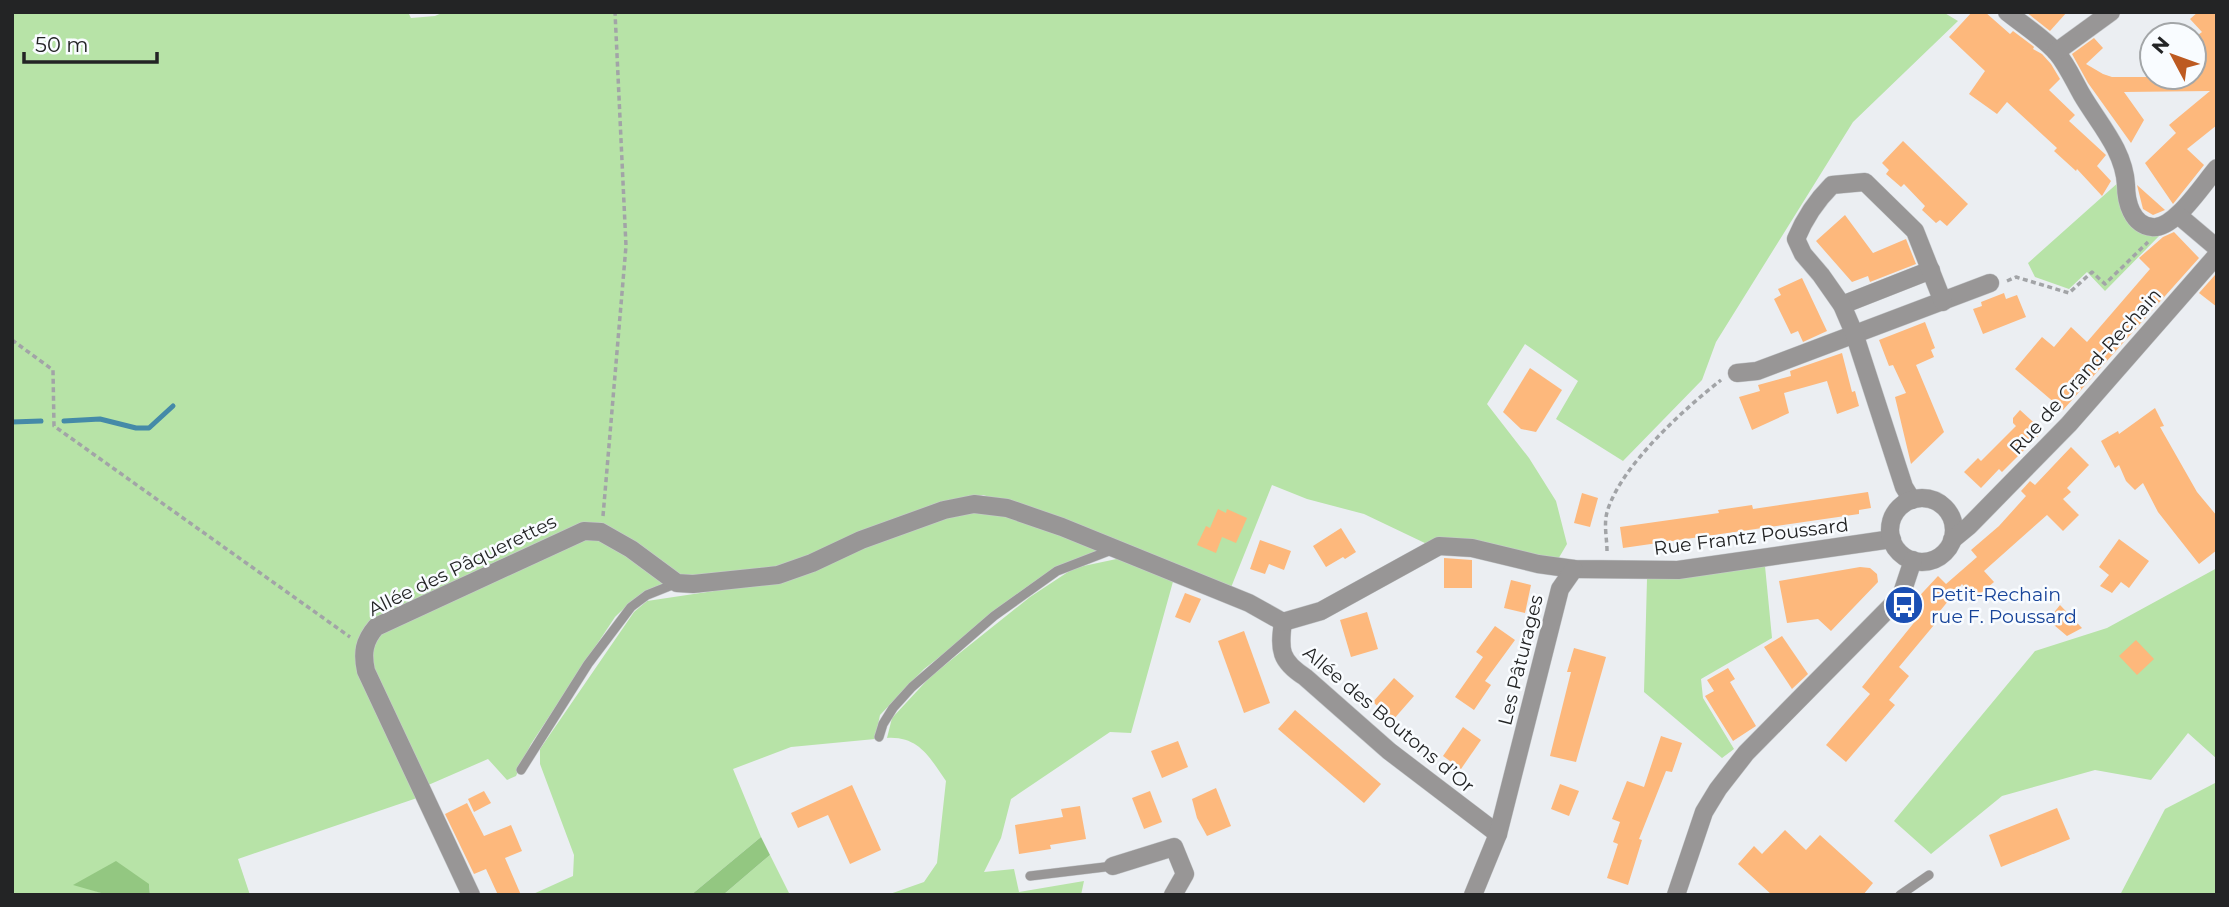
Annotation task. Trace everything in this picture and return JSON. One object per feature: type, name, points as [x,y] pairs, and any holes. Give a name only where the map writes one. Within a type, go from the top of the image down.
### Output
[{"type":"street","points":[[2007,12],[2056,52],[2117,152],[2125,174],[2126,196],[2131,211],[2142,225],[2153,228],[2164,226],[2178,215],[2217,168]]},
{"type":"street","points":[[2056,52],[2111,12]]},
{"type":"street","points":[[1912,500],[1904,487],[1854,333],[1842,305],[1802,254],[1796,239],[1804,220],[1832,185],[1865,182],[1915,231],[1943,302]]},
{"type":"street","points":[[2178,215],[2217,248]]},
{"type":"street","name":"Rue de Grand-Rechain","points":[[1952,540],[2069,424],[2217,255]]},
{"type":"street","points":[[1842,305],[1931,270]]},
{"type":"street","points":[[1737,373],[1756,371],[1990,283]]},
{"type":"street","points":[[1923,498],[1933,500],[1950,514],[1954,531],[1952,540],[1940,556],[1930,561],[1913,560],[1899,552],[1892,539],[1892,520],[1903,504],[1923,498]]},
{"type":"street","points":[[601,532],[631,549],[677,583],[736,581],[778,575],[944,509],[974,504],[1007,508],[1115,548],[1249,603],[1283,622]]},
{"type":"street","points":[[1950,514],[1982,512]]},
{"type":"street","name":"Allée des Pâquerettes","points":[[471,895],[366,671],[365,644],[376,626],[576,533],[591,530],[601,532]]},
{"type":"street","name":"Rue Frantz Poussard","points":[[1574,569],[1678,570],[1892,539]]},
{"type":"street","name":"Allée des Boutons d’Or","points":[[1498,834],[1389,751],[1292,668],[1283,656],[1280,638],[1283,622],[1321,611],[1439,546],[1472,548],[1538,564],[1574,569]]},
{"type":"street","points":[[1676,895],[1704,812],[1718,789],[1746,753],[1901,596],[1913,560]]},
{"type":"street","name":"Les Pâturages","points":[[1473,895],[1498,834],[1560,589],[1574,569]]},
{"type":"street","points":[[1113,866],[1174,847],[1185,874],[1173,895]]},
{"type":"lane","points":[[879,737],[893,708],[912,687],[993,616],[1057,571],[1115,548]]},
{"type":"lane","points":[[521,770],[588,664],[631,607],[646,595],[677,583]]},
{"type":"lane","points":[[1030,876],[1113,866]]},
{"type":"lane","points":[[1900,895],[1929,875]]},
{"type":"path","points":[[601,532],[626,246],[615,12]]},
{"type":"path","points":[[1990,283],[1998,285],[2015,277],[2069,293],[2092,272],[2105,284],[2152,237],[2153,228]]},
{"type":"path","points":[[12,340],[53,370],[54,426],[349,636],[365,644]]},
{"type":"path","points":[[1603,570],[1608,550],[1605,522],[1619,486],[1645,450],[1720,381],[1737,373]]},
{"type":"green space","points":[[12,12],[408,12],[411,18],[435,16],[444,12],[1943,12],[1958,21],[1853,122],[1716,342],[1702,380],[1623,461],[1556,419],[1578,381],[1525,344],[1487,404],[1529,458],[1556,501],[1567,544],[1557,561],[1429,545],[1364,514],[1307,499],[1272,485],[1230,590],[1046,514],[983,495],[936,504],[780,571],[680,578],[599,526],[362,634],[420,797],[238,859],[250,895],[150,895],[149,884],[74,884],[108,895],[12,895]]},
{"type":"green space","points":[[2120,181],[2121,206],[2162,233],[2105,291],[2087,272],[2069,289],[2035,277],[2028,263]]},
{"type":"green space","points":[[998,510],[1107,549],[1058,566],[924,669],[880,715],[875,739],[791,747],[733,769],[761,837],[691,895],[531,895],[573,876],[574,855],[540,764],[540,749],[634,612],[647,601],[781,581],[947,514]]},
{"type":"green space","points":[[597,535],[667,583],[639,597],[615,617],[531,744],[516,776],[507,780],[488,759],[426,786],[374,668],[370,653],[382,631]]},
{"type":"green space","points":[[1126,557],[1174,578],[1131,733],[1110,732],[1011,799],[1001,838],[984,872],[1014,869],[1019,892],[1084,881],[1081,895],[887,895],[924,882],[937,863],[946,781],[929,757],[916,745],[898,738],[887,738],[892,718],[931,676],[1030,597],[1074,568]]},
{"type":"green space","points":[[1765,566],[1772,638],[1701,679],[1703,698],[1734,749],[1722,758],[1644,692],[1647,579]]},
{"type":"green space","points":[[2217,568],[2217,759],[2188,733],[2151,780],[2095,770],[2002,796],[1931,854],[1894,821],[2035,651],[2107,628]]},
{"type":"green space","points":[[2217,782],[2217,895],[2120,895],[2165,809]]},
{"type":"green space","points":[[761,837],[770,855],[723,895],[691,895]]},
{"type":"green space","points":[[770,855],[790,895],[723,895]]},
{"type":"green space","points":[[116,861],[149,884],[150,895],[108,895],[73,885]]},
{"type":"building","points":[[1972,12],[1985,12],[2010,34],[2013,31],[2033,46],[2033,49],[2051,64],[2060,79],[2049,90],[2075,115],[2069,121],[2106,155],[2097,166],[2111,181],[2102,196],[2077,169],[2076,171],[2054,151],[2057,148],[2007,102],[1997,114],[1969,94],[1985,71],[1949,37]]},
{"type":"building","points":[[2026,12],[2067,12],[2050,31]]},
{"type":"building","points":[[2198,12],[2217,12],[2217,125],[2187,149],[2204,165],[2173,204],[2145,163],[2176,133],[2169,125],[2210,91],[2124,92],[2144,120],[2131,143],[2088,83],[2072,54],[2094,38],[2103,48],[2086,64],[2112,77],[2138,77],[2138,91],[2208,91],[2208,21],[2190,19]]},
{"type":"building","points":[[1903,141],[1968,204],[1947,226],[1940,220],[1936,223],[1922,210],[1925,206],[1904,184],[1901,187],[1886,174],[1889,170],[1882,163]]},
{"type":"building","points":[[2137,185],[2165,210],[2153,215],[2143,209]]},
{"type":"building","points":[[1845,215],[1873,253],[1906,239],[1916,264],[1870,282],[1868,276],[1852,282],[1816,241]]},
{"type":"building","points":[[2174,232],[2199,258],[2063,410],[2015,369],[2042,337],[2054,347],[2071,327],[2087,342],[2150,269],[2139,258],[2163,237]]},
{"type":"building","points":[[2215,275],[2217,277],[2217,307],[2199,293]]},
{"type":"building","points":[[1802,278],[1827,331],[1803,342],[1798,331],[1791,334],[1774,299],[1781,295],[1778,289]]},
{"type":"building","points":[[2004,293],[2006,299],[2017,295],[2026,317],[1983,334],[1973,309],[1982,306],[1981,302]]},
{"type":"building","points":[[1925,322],[1935,348],[1931,350],[1934,357],[1916,365],[1944,432],[1911,464],[1895,397],[1906,393],[1893,365],[1889,366],[1879,340]]},
{"type":"building","points":[[1842,353],[1852,392],[1855,391],[1859,406],[1837,414],[1827,381],[1784,393],[1789,413],[1752,430],[1739,397],[1760,391],[1758,385],[1791,376],[1790,371]]},
{"type":"building","points":[[1530,368],[1562,390],[1536,432],[1521,429],[1503,412]]},
{"type":"building","points":[[2155,408],[2164,426],[2160,427],[2197,492],[2217,516],[2217,550],[2199,564],[2158,512],[2143,483],[2135,490],[2126,481],[2119,465],[2115,468],[2101,441],[2118,431],[2119,434]]},
{"type":"building","points":[[2020,410],[2043,431],[2002,472],[1999,469],[1981,488],[1964,472],[1978,458],[1981,461],[2016,426],[2013,418]]},
{"type":"building","points":[[2071,447],[2089,465],[2067,488],[2071,492],[2063,499],[2079,515],[2063,531],[2047,515],[1984,571],[1994,582],[1974,599],[1962,584],[1931,622],[1934,625],[1899,667],[1909,676],[1889,700],[1895,705],[1846,762],[1826,745],[1870,694],[1862,687],[1921,614],[1911,605],[1938,576],[1946,584],[1977,557],[1971,550],[1999,526],[2026,496],[2021,491],[2030,481],[2035,485]]},
{"type":"building","points":[[1868,492],[1871,508],[1859,510],[1859,514],[1623,548],[1620,527],[1719,513],[1718,510],[1752,505],[1753,509]]},
{"type":"building","points":[[1582,493],[1598,498],[1590,527],[1574,523]]},
{"type":"building","points":[[1218,509],[1226,513],[1227,509],[1247,518],[1236,543],[1222,537],[1216,553],[1197,545],[1206,526],[1210,528]]},
{"type":"building","points":[[1341,528],[1356,552],[1326,567],[1313,546]]},
{"type":"building","points":[[2119,539],[2149,561],[2129,588],[2121,582],[2112,593],[2100,586],[2109,575],[2099,567]]},
{"type":"building","points":[[1260,540],[1291,551],[1284,570],[1269,564],[1265,574],[1250,569]]},
{"type":"building","points":[[1444,558],[1472,560],[1472,588],[1444,588]]},
{"type":"building","points":[[1860,567],[1870,568],[1877,574],[1878,582],[1831,631],[1818,619],[1787,623],[1779,581]]},
{"type":"building","points":[[1511,580],[1531,585],[1525,613],[1504,608]]},
{"type":"building","points":[[1185,593],[1201,599],[1190,623],[1175,617]]},
{"type":"building","points":[[2060,605],[2082,628],[2067,636],[2048,620]]},
{"type":"building","points":[[1367,612],[1378,649],[1351,657],[1340,620]]},
{"type":"building","points":[[1495,626],[1515,640],[1485,681],[1491,685],[1474,710],[1455,697],[1483,657],[1476,652]]},
{"type":"building","points":[[1244,631],[1270,703],[1244,713],[1218,641]]},
{"type":"building","points":[[1782,636],[1808,674],[1792,689],[1764,647]]},
{"type":"building","points":[[2136,640],[2154,659],[2137,675],[2119,656]]},
{"type":"building","points":[[1574,648],[1606,657],[1576,762],[1550,756],[1571,672],[1567,672]]},
{"type":"building","points":[[1728,668],[1735,679],[1730,682],[1756,726],[1733,741],[1705,696],[1714,691],[1707,680]]},
{"type":"building","points":[[1394,678],[1414,696],[1393,720],[1373,702]]},
{"type":"building","points":[[1295,710],[1381,784],[1364,803],[1278,729]]},
{"type":"building","points":[[1463,727],[1481,740],[1461,769],[1443,756]]},
{"type":"building","points":[[1661,736],[1682,743],[1672,772],[1666,771],[1639,839],[1642,840],[1628,885],[1607,878],[1618,844],[1613,842],[1620,822],[1612,819],[1627,781],[1644,787]]},
{"type":"building","points":[[1178,741],[1188,767],[1162,778],[1151,751]]},
{"type":"building","points":[[1560,784],[1579,791],[1569,816],[1551,809]]},
{"type":"building","points":[[852,785],[881,850],[850,864],[828,815],[798,828],[791,813]]},
{"type":"building","points":[[1216,788],[1231,826],[1207,836],[1197,818],[1192,799]]},
{"type":"building","points":[[484,791],[491,803],[474,812],[468,799]]},
{"type":"building","points":[[1150,791],[1162,822],[1144,829],[1132,798]]},
{"type":"building","points":[[467,803],[484,836],[511,825],[522,851],[505,858],[521,895],[498,895],[486,869],[474,874],[445,814]]},
{"type":"building","points":[[1080,806],[1086,839],[1050,845],[1051,849],[1019,854],[1015,825],[1063,817],[1061,809]]},
{"type":"building","points":[[2057,808],[2070,839],[2001,867],[1989,835]]},
{"type":"building","points":[[1785,830],[1806,850],[1820,835],[1873,883],[1863,895],[1772,895],[1738,864],[1754,846],[1762,854]]},
{"type":"waterway","points":[[64,421],[100,419],[136,428],[149,428],[173,406]]},
{"type":"waterway","points":[[12,422],[41,421]]},
{"type":"place","name":"Petit-Rechain rue F. Poussard","points":[[1904,605]]}]
